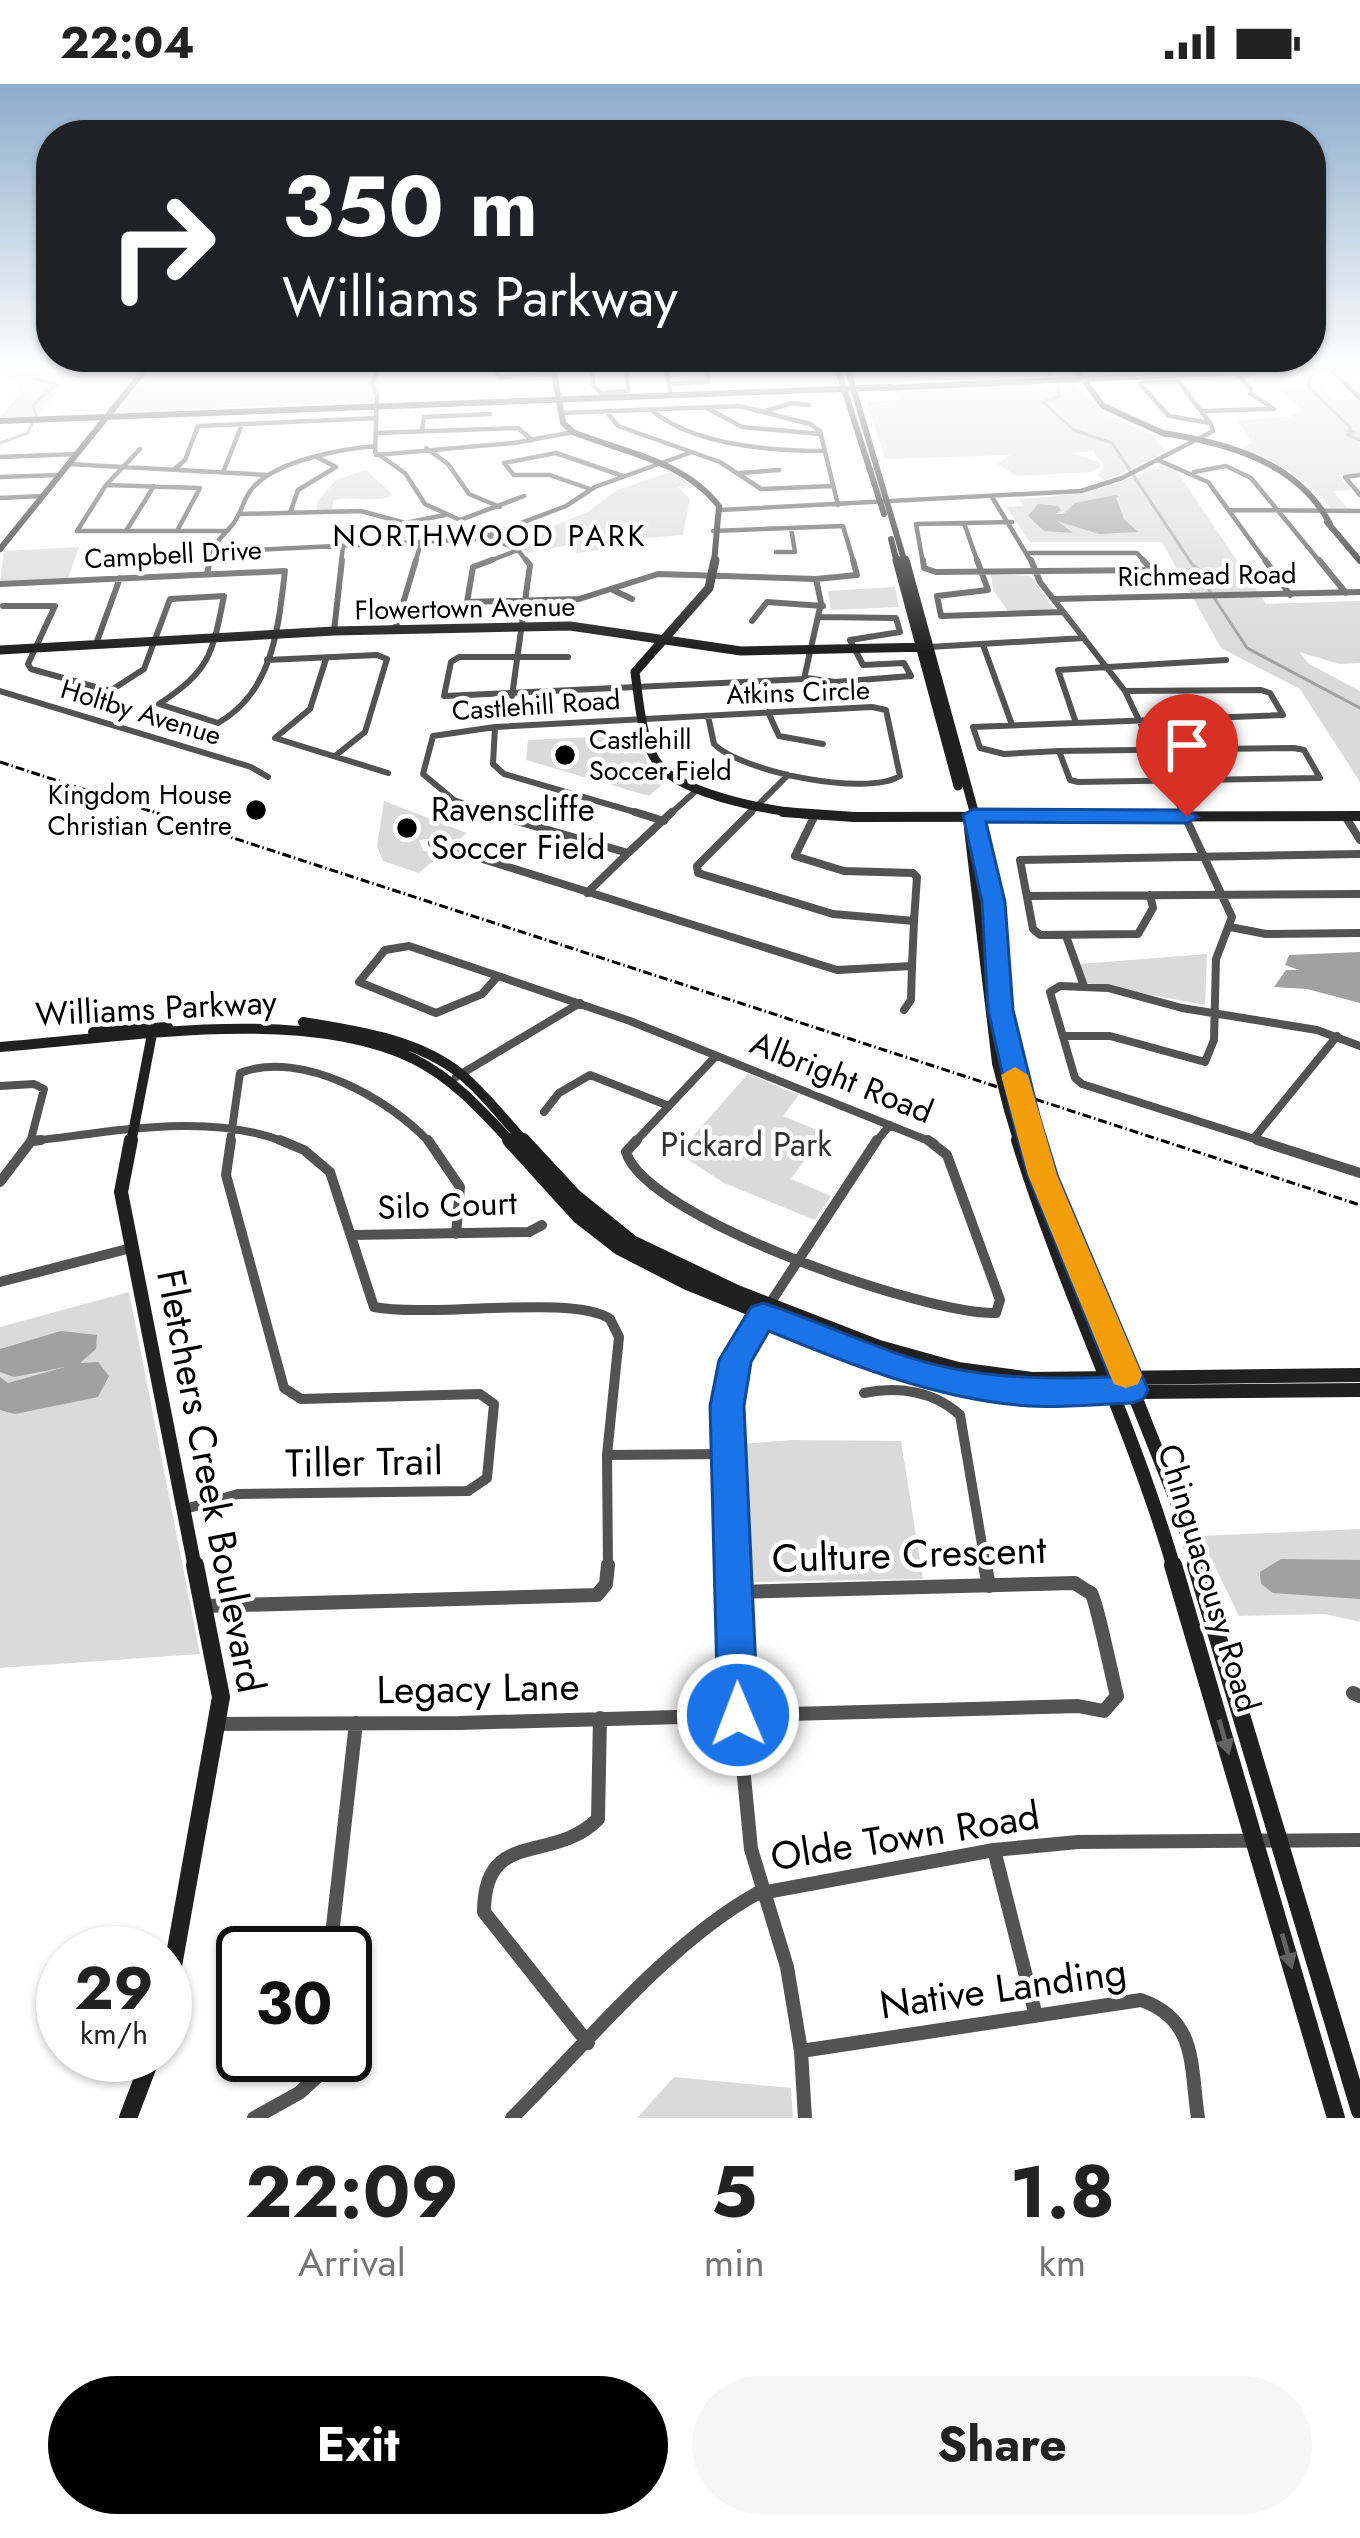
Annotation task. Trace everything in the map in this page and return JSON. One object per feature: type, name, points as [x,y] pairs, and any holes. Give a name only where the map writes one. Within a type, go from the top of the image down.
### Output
[{"type":"main road","points":[[652,462],[698,481],[711,492],[718,510],[713,531],[715,574],[700,601],[638,667],[637,690],[659,765],[698,789],[814,817],[1360,816]]},
{"type":"main road","name":"Chinguacousy Road","points":[[872,462],[989,869],[1000,1010],[1042,1175],[1179,1507],[1360,2111]]},
{"type":"main road","points":[[1258,462],[1280,471],[1311,498],[1360,561]]},
{"type":"main road","points":[[0,549],[68,464]]},
{"type":"main road","name":"Flowertown Avenue","points":[[0,650],[334,631],[591,626],[740,651],[924,647]]},
{"type":"main road","name":"Chinguacousy Road","points":[[970,816],[979,870],[988,1010],[1009,1110],[1038,1204],[1110,1383],[1181,1584],[1336,2118]]},
{"type":"main road","name":"Williams Parkway","points":[[0,1043],[272,1020],[342,1026],[419,1050],[456,1078],[591,1228],[644,1262],[766,1310],[845,1349],[949,1381],[1030,1393],[1110,1383],[1360,1375]]},
{"type":"main road","name":"Fletchers Creek Boulevard","points":[[152,1032],[121,1192],[220,1678],[218,1724],[181,1926]]},
{"type":"main road","name":"Williams Parkway","points":[[1129,1382],[1360,1390]]},
{"type":"main road","points":[[128,2118],[142,2082]]},
{"type":"street","points":[[129,462],[106,485],[77,531],[225,531]]},
{"type":"street","points":[[176,468],[182,462]]},
{"type":"street","points":[[224,470],[231,462]]},
{"type":"street","points":[[207,574],[215,538],[239,514],[251,489],[268,475],[301,462]]},
{"type":"street","points":[[290,513],[298,490],[336,466],[328,462]]},
{"type":"street","points":[[387,462],[405,473],[418,499],[445,515],[465,519],[524,496]]},
{"type":"street","points":[[445,462],[469,494],[500,507]]},
{"type":"street","points":[[510,462],[504,463],[514,476],[550,475],[590,490]]},
{"type":"street","points":[[582,462],[623,476]]},
{"type":"street","points":[[213,552],[489,537],[664,462]]},
{"type":"street","points":[[715,462],[761,489],[832,487]]},
{"type":"street","points":[[826,462],[838,505]]},
{"type":"street","points":[[718,510],[1081,491],[1154,462]]},
{"type":"street","points":[[1164,462],[1194,472],[1229,510],[1290,595]]},
{"type":"street","points":[[68,464],[268,475]]},
{"type":"street","points":[[1194,472],[1222,466],[1256,482],[1346,593]]},
{"type":"street","points":[[740,473],[778,470]]},
{"type":"street","points":[[0,477],[59,475]]},
{"type":"street","points":[[1359,493],[1345,477],[1360,475]]},
{"type":"street","points":[[106,485],[201,489],[177,531]]},
{"type":"street","points":[[125,531],[154,486]]},
{"type":"street","points":[[0,498],[42,496]]},
{"type":"street","points":[[992,497],[1012,523],[1036,573],[1125,691],[1232,917],[1216,959],[1214,1040],[1205,1062],[1110,1036],[1063,1036]]},
{"type":"street","points":[[1229,510],[1360,511]]},
{"type":"street","points":[[239,514],[361,511],[405,523],[445,515]]},
{"type":"street","points":[[964,523],[987,592],[937,596],[941,616],[1063,612]]},
{"type":"street","points":[[1012,523],[914,525],[925,568],[936,572],[1152,571],[1143,555],[1133,553],[1028,553]]},
{"type":"street","points":[[776,552],[795,552],[791,528]]},
{"type":"street","points":[[518,550],[473,567],[465,599],[579,599],[648,575],[816,579],[857,575],[847,528],[713,531]]},
{"type":"street","points":[[489,537],[518,550],[530,565],[512,696]]},
{"type":"street","points":[[395,630],[421,543]]},
{"type":"street","points":[[334,631],[343,547]]},
{"type":"street","name":"Campbell Drive","points":[[0,584],[284,572],[277,634]]},
{"type":"street","points":[[96,644],[120,578]]},
{"type":"street","points":[[808,678],[807,653],[823,606],[816,579]]},
{"type":"street","points":[[2,608],[19,584]]},
{"type":"street","points":[[613,590],[632,599]]},
{"type":"street","name":"Richmead Road","points":[[1054,599],[1360,592]]},
{"type":"street","points":[[2,608],[55,606],[31,669],[110,691],[144,669],[170,599],[226,598],[195,682],[159,704],[213,722],[225,721],[248,704],[277,634]]},
{"type":"street","points":[[752,621],[766,602],[823,606]]},
{"type":"street","points":[[568,657],[454,659],[444,696],[910,676],[904,663],[863,665],[850,640],[900,632],[896,618],[820,617]]},
{"type":"street","points":[[924,647],[1084,638]]},
{"type":"street","points":[[983,645],[1011,722]]},
{"type":"street","points":[[268,661],[377,655],[387,659],[365,733],[335,756]]},
{"type":"street","points":[[326,659],[310,710],[275,738],[388,772]]},
{"type":"street","points":[[1075,720],[1055,672],[1104,664],[1226,660]]},
{"type":"street","points":[[703,675],[705,686]]},
{"type":"street","points":[[1058,750],[1074,782],[1318,780],[1320,776],[1299,748],[1154,748],[1058,750],[992,753],[980,748],[974,725],[1283,715],[1270,693],[1261,689],[1125,691]]},
{"type":"street","name":"Holtby Avenue","points":[[0,691],[251,767],[268,777]]},
{"type":"street","name":"Atkins Circle","points":[[644,719],[872,707],[886,710],[897,780],[814,781],[723,754],[714,745],[708,716]]},
{"type":"street","points":[[768,712],[779,736],[823,744]]},
{"type":"street","name":"Castlehill Road","points":[[628,853],[480,810],[423,780],[433,736],[495,727],[644,719]]},
{"type":"street","points":[[495,727],[493,764],[504,774],[664,820]]},
{"type":"street","points":[[788,775],[698,866],[698,873],[833,914],[914,921]]},
{"type":"street","points":[[587,893],[698,789]]},
{"type":"street","points":[[1345,816],[1360,840]]},
{"type":"street","points":[[814,817],[810,833],[794,851],[796,856],[844,871],[913,873],[917,877],[911,1000],[904,1010]]},
{"type":"street","points":[[432,844],[837,970],[912,966]]},
{"type":"street","points":[[1150,895],[1153,908],[1138,934],[1035,932],[1020,863],[1026,856],[1360,854]]},
{"type":"street","points":[[1027,896],[1360,893]]},
{"type":"street","points":[[1230,927],[1266,934],[1360,933]]},
{"type":"street","points":[[1066,936],[1084,986]]},
{"type":"street","name":"Albright Road","points":[[498,976],[482,994],[436,1013],[359,982],[385,950],[399,945],[498,976],[580,1003],[933,1142],[947,1154],[1000,1300],[996,1313],[972,1316],[801,1258]]},
{"type":"street","points":[[1360,1046],[1337,1036],[1084,986],[1054,986],[1049,992],[1076,1078],[1082,1084],[1360,1173]]},
{"type":"street","points":[[456,1078],[580,1003]]},
{"type":"street","points":[[1254,1138],[1337,1036]]},
{"type":"street","points":[[716,1057],[626,1152],[635,1173],[699,1218],[801,1258]]},
{"type":"street","points":[[230,1130],[236,1082],[245,1070],[295,1070],[362,1087],[404,1116],[454,1173],[460,1187],[456,1234]]},
{"type":"street","points":[[544,1112],[559,1093],[590,1075],[668,1106]]},
{"type":"street","points":[[0,1086],[34,1084],[44,1089],[32,1141],[0,1182]]},
{"type":"street","points":[[805,2118],[801,2050],[787,1967],[751,1849],[738,1715],[726,1454],[730,1377],[766,1310],[861,1160],[890,1125]]},
{"type":"street","points":[[32,1141],[230,1130],[281,1137],[316,1156],[330,1172],[374,1307],[382,1311],[581,1308],[601,1310],[614,1320],[619,1337],[607,1455],[608,1568],[606,1584],[597,1595],[232,1601],[205,1606]]},
{"type":"street","name":"Tiller Trail","points":[[185,1509],[238,1494],[468,1491],[487,1478],[494,1404],[490,1398],[480,1394],[301,1399],[284,1388],[226,1175],[230,1130]]},
{"type":"street","name":"Silo Court","points":[[353,1234],[529,1232],[542,1225]]},
{"type":"street","points":[[0,1282],[131,1248]]},
{"type":"street","points":[[864,1393],[883,1387],[944,1401],[960,1414],[989,1586]]},
{"type":"street","points":[[607,1455],[726,1454]]},
{"type":"street","name":"Culture Crescent","points":[[735,1592],[1065,1582],[1090,1593],[1118,1696],[1113,1705],[1094,1712],[1078,1706],[738,1715]]},
{"type":"street","name":"Legacy Lane","points":[[218,1724],[738,1715]]},
{"type":"street","points":[[588,2043],[484,1912],[482,1880],[497,1860],[577,1838],[592,1829],[598,1819],[600,1718]]},
{"type":"street","points":[[333,1926],[356,1723]]},
{"type":"street","name":"Olde Town Road","points":[[512,2118],[682,1947],[729,1909],[765,1892],[994,1850],[1078,1842],[1360,1840]]},
{"type":"street","points":[[994,1850],[1035,2012]]},
{"type":"street","name":"Native Landing","points":[[801,2050],[1035,2012],[1156,2002],[1184,2029],[1198,2118]]},
{"type":"street","points":[[254,2118],[310,2082]]},
{"type":"green space","points":[[1099,462],[1100,467],[1092,472],[1016,476],[998,464]]},
{"type":"green space","points":[[1102,462],[1145,462],[1105,481],[1098,475]]},
{"type":"green space","points":[[1271,462],[1360,462],[1360,473],[1338,475],[1351,490],[1333,491],[1348,509],[1330,508],[1290,472]]},
{"type":"green space","points":[[1163,464],[1174,467],[1266,604],[1360,601],[1360,663],[1339,664],[1299,652],[1309,664],[1360,691],[1360,782],[1300,689],[1221,648],[1162,542],[1030,542],[1006,507],[1024,506],[1019,499],[1110,485]]},
{"type":"green space","name":"NORTHWOOD PARK","points":[[366,470],[393,495],[341,499],[333,501],[332,511],[317,511],[317,502],[336,480]]},
{"type":"green space","points":[[670,472],[693,485],[678,487],[690,499],[683,535],[595,542],[599,550],[577,553],[574,544],[528,553],[511,543],[588,512],[617,490]]},
{"type":"green space","points":[[79,547],[68,578],[0,581],[4,551]]},
{"type":"green space","points":[[991,574],[1031,576],[1054,609],[1010,614],[993,590]]},
{"type":"green space","points":[[895,587],[899,607],[831,610],[828,591]]},
{"type":"green space","points":[[637,735],[648,764],[666,781],[649,796],[526,760],[528,740]]},
{"type":"green space","points":[[384,801],[467,833],[450,847],[439,838],[419,840],[423,851],[444,852],[419,873],[383,861],[377,846]]},
{"type":"green space","points":[[1207,954],[1205,1005],[1087,983],[1080,964]]},
{"type":"green space","name":"Pickard Park","points":[[748,1074],[799,1095],[783,1116],[824,1133],[791,1179],[831,1196],[815,1220],[724,1183],[678,1153]]},
{"type":"green space","points":[[129,1292],[200,1654],[0,1668],[0,1327]]},
{"type":"green space","points":[[901,1441],[923,1579],[745,1582],[739,1444]]},
{"type":"green space","points":[[1360,1529],[1360,1622],[1325,1614],[1239,1616],[1200,1536]]},
{"type":"green space","points":[[674,2077],[791,2088],[793,2118],[637,2118]]},
{"type":"shaded area","points":[[1115,495],[1124,519],[1138,532],[1099,534],[1057,521],[1073,533],[1044,531],[1028,516],[1038,504],[1058,506],[1061,510],[1055,514],[1063,514],[1075,503]]},
{"type":"shaded area","points":[[1360,952],[1360,1003],[1307,989],[1274,987],[1286,970],[1299,970],[1285,965],[1289,955]]},
{"type":"shaded area","points":[[61,1331],[97,1335],[96,1349],[80,1363],[98,1362],[109,1376],[98,1397],[15,1414],[0,1410],[0,1377],[8,1383],[65,1367],[14,1377],[0,1372],[0,1349]]},
{"type":"shaded area","points":[[1281,1559],[1360,1560],[1360,1599],[1273,1593],[1261,1584],[1260,1572]]},
{"type":"waterway","points":[[1125,462],[1192,564],[1206,575],[1205,584],[1247,648],[1360,708]]},
{"type":"railway","points":[[0,762],[1360,1205]]},
{"type":"slow traffic","points":[[1015,1075],[1042,1175],[1126,1375]]},
{"type":"place","name":"Castlehill Soccer Field","points":[[565,755]]},
{"type":"place","name":"Kingdom House Christian Centre","points":[[256,810]]},
{"type":"place","name":"Ravenscliffe Soccer Field","points":[[407,828]]},
{"type":"district","name":"NORTHWOOD PARK","points":[[490,535]]},
{"type":"route","points":[[738,1715],[727,1406],[735,1360],[763,1315],[845,1349],[949,1381],[1030,1393],[1132,1390],[1042,1175],[1025,1116],[1000,1010],[994,902],[974,815],[1187,817]]}]
